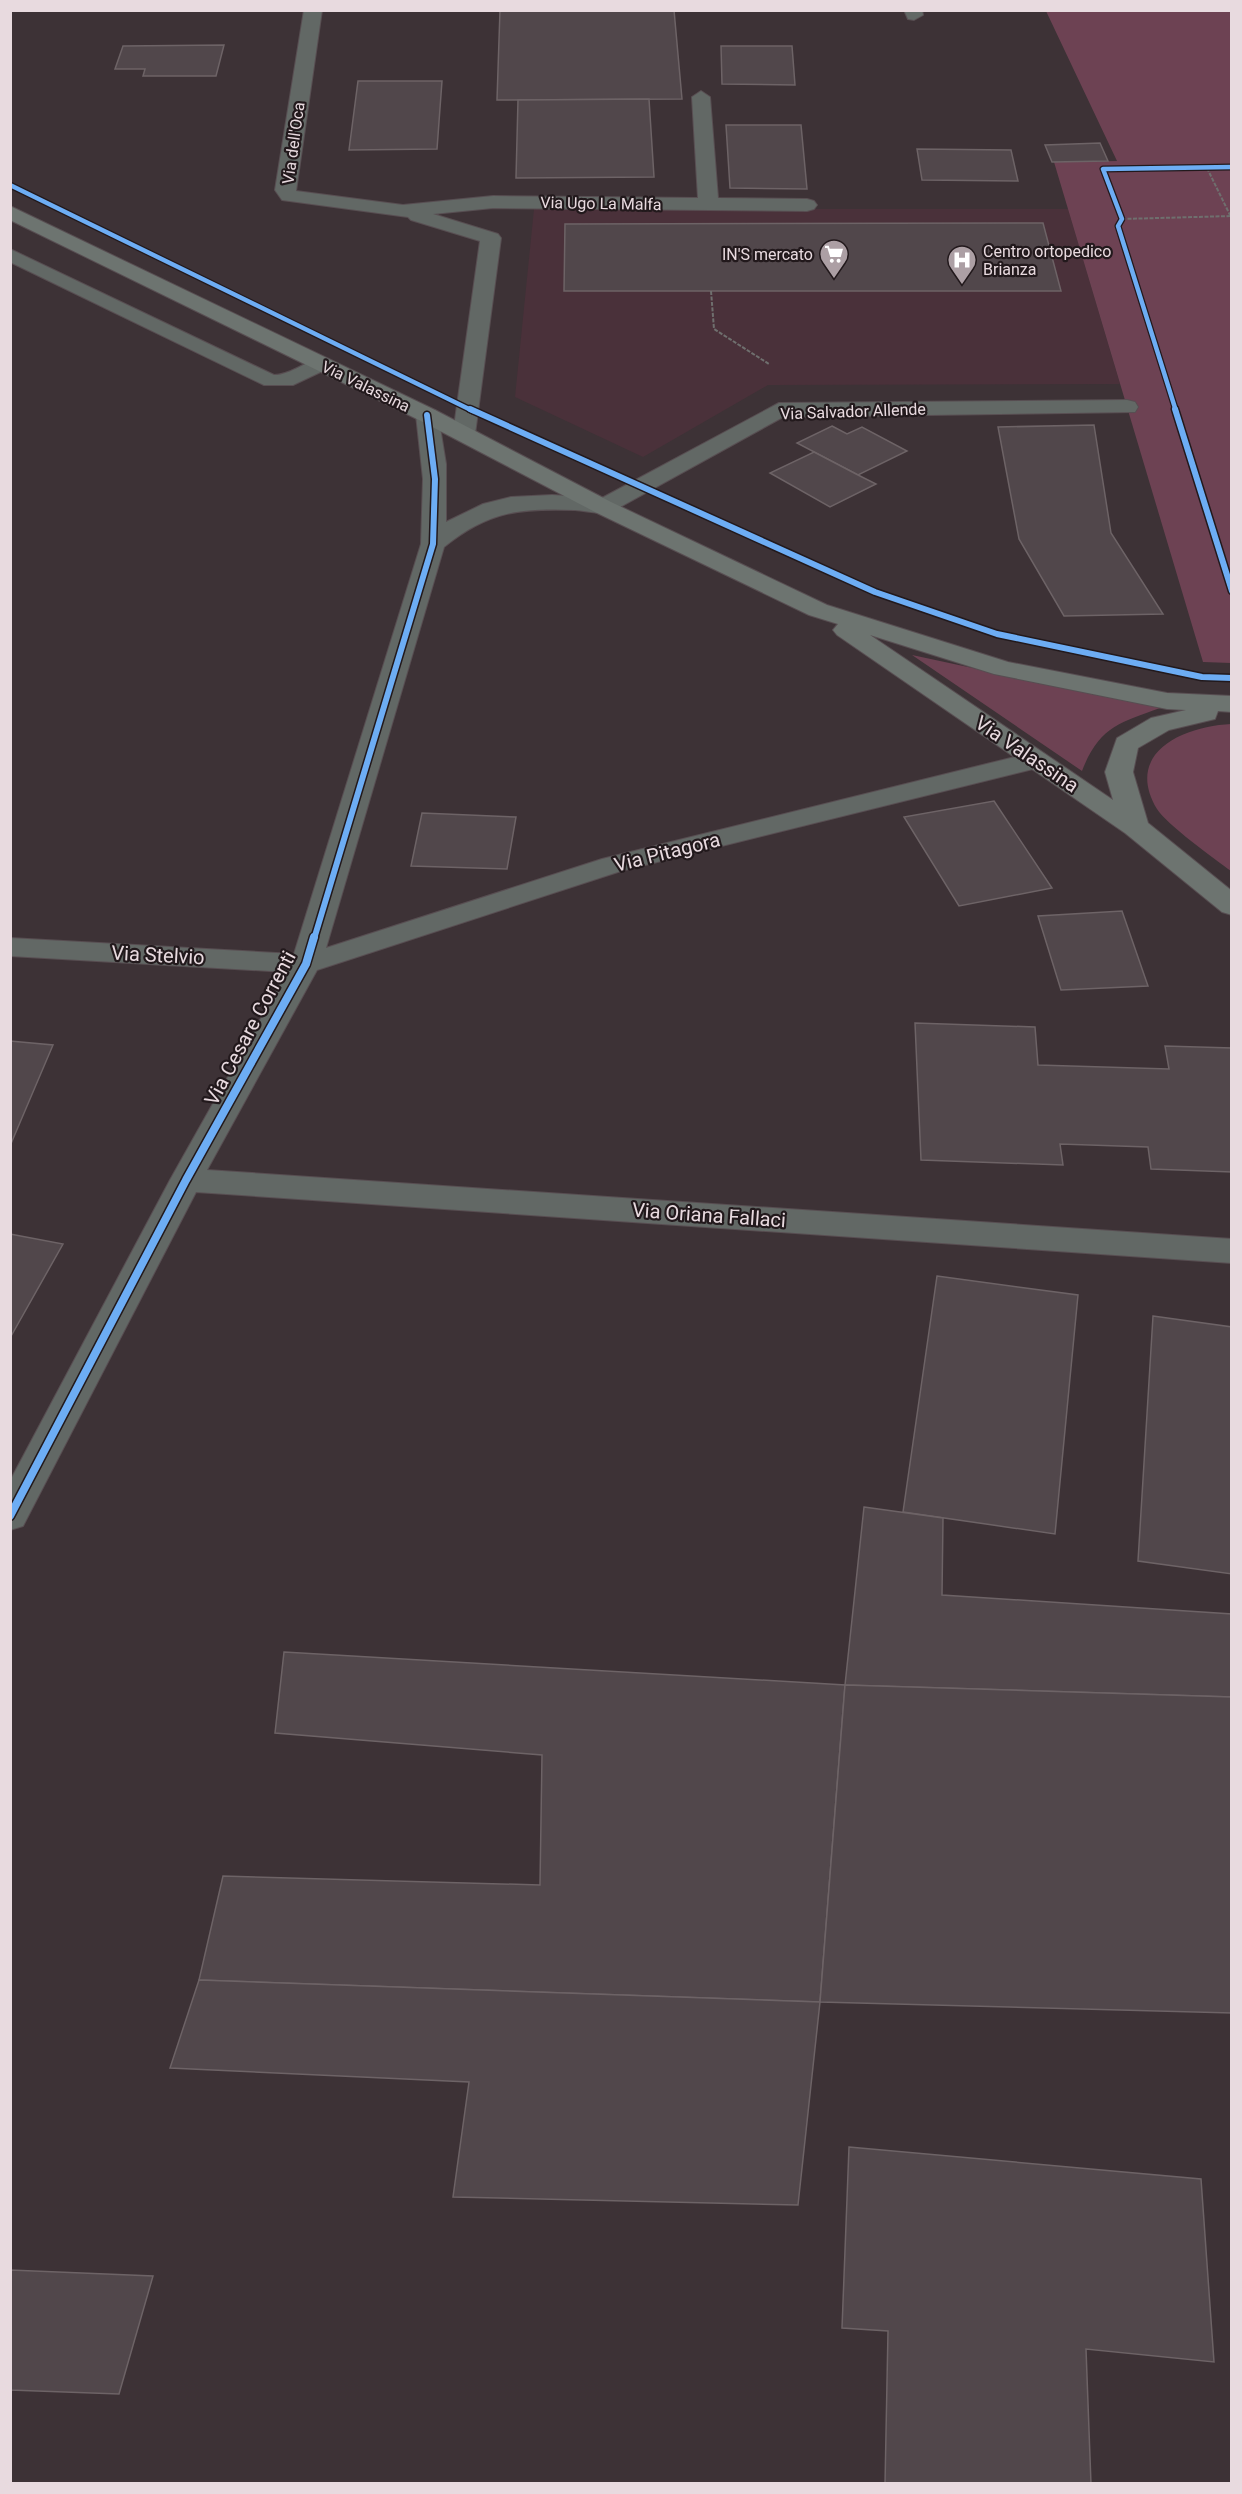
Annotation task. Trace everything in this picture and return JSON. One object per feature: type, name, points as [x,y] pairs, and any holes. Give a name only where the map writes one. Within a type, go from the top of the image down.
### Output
[{"type":"main road","name":"Via Valassina","points":[[10,212],[427,415],[601,506],[818,610],[1003,669],[1167,701],[1232,706]]},
{"type":"main road","name":"Via Valassina","points":[[818,610],[1135,827],[1232,906]]},
{"type":"main road","points":[[1135,827],[1119,772],[1126,744],[1160,724],[1232,706]]},
{"type":"street","name":"Via dell'Oca","points":[[313,10],[285,190],[289,196],[403,211],[491,238],[464,434]]},
{"type":"street","points":[[701,97],[708,204]]},
{"type":"street","name":"Via dell'Oca","points":[[403,211],[493,201]]},
{"type":"street","name":"Via Ugo La Malfa","points":[[493,201],[807,205]]},
{"type":"street","name":"Via Salvador Allende","points":[[601,506],[779,410],[1127,407]]},
{"type":"street","name":"Via Cesare Correnti","points":[[10,1516],[186,1180],[306,964],[433,544],[437,473],[427,415]]},
{"type":"street","points":[[433,544],[456,524],[482,511],[513,503],[601,506]]},
{"type":"street","name":"Via Pitagora","points":[[306,964],[612,865],[1035,760]]},
{"type":"street","name":"Via Stelvio","points":[[10,947],[306,964]]},
{"type":"street","name":"Via Oriana Fallaci","points":[[186,1180],[1232,1251]]},
{"type":"lane","points":[[10,255],[271,381],[286,381],[322,364]]},
{"type":"path","points":[[1118,209],[1120,222],[1231,215],[1211,168],[1196,168]]},
{"type":"path","points":[[711,291],[714,329],[775,368]]},
{"type":"shaded area","points":[[1046,11],[1231,11],[1231,663],[1203,662],[1054,162],[1117,161]]},
{"type":"shaded area","points":[[534,209],[1068,209],[1120,384],[768,385],[643,457],[515,397]]},
{"type":"shaded area","points":[[912,655],[1160,708],[1122,723],[1103,736],[1082,771]]},
{"type":"shaded area","points":[[1232,724],[1231,871],[1162,816],[1149,789],[1148,772],[1153,758],[1164,746],[1178,737],[1195,730]]},
{"type":"building","points":[[500,10],[674,10],[682,99],[497,100]]},
{"type":"building","points":[[224,45],[216,76],[143,76],[145,69],[115,69],[123,46]]},
{"type":"building","points":[[721,46],[792,46],[795,85],[722,84]]},
{"type":"building","points":[[358,81],[442,81],[437,149],[349,150]]},
{"type":"building","points":[[649,99],[654,177],[516,178],[518,100]]},
{"type":"building","points":[[726,125],[801,125],[807,189],[730,188]]},
{"type":"building","points":[[1100,143],[1108,161],[1052,162],[1045,145]]},
{"type":"building","points":[[917,149],[1011,150],[1018,181],[922,180]]},
{"type":"building","points":[[1043,223],[1061,291],[564,291],[565,224]]},
{"type":"building","points":[[1094,425],[1111,533],[1163,614],[1064,616],[1019,539],[998,427]]},
{"type":"building","points":[[832,426],[847,434],[862,427],[907,451],[858,475],[797,443]]},
{"type":"building","points":[[814,452],[876,484],[830,507],[770,473]]},
{"type":"building","points":[[994,801],[1052,888],[959,906],[904,817]]},
{"type":"building","points":[[422,813],[516,817],[507,869],[411,866]]},
{"type":"building","points":[[1122,911],[1148,986],[1061,990],[1038,916]]},
{"type":"building","points":[[915,1023],[1035,1027],[1038,1065],[1169,1069],[1165,1046],[1232,1048],[1232,1172],[1151,1169],[1148,1147],[1060,1144],[1063,1165],[921,1160]]},
{"type":"building","points":[[10,1041],[53,1045],[10,1146]]},
{"type":"building","points":[[10,1234],[63,1244],[10,1338]]},
{"type":"building","points":[[937,1276],[1078,1295],[1055,1534],[903,1512]]},
{"type":"building","points":[[1153,1316],[1232,1327],[1232,1574],[1138,1561]]},
{"type":"building","points":[[864,1507],[943,1518],[942,1595],[1232,1614],[1232,1697],[845,1685]]},
{"type":"building","points":[[284,1652],[845,1685],[820,2002],[199,1980],[223,1876],[540,1885],[542,1755],[275,1733]]},
{"type":"building","points":[[845,1685],[1232,1697],[1232,2013],[820,2002]]},
{"type":"building","points":[[199,1980],[820,2002],[798,2205],[453,2197],[469,2082],[170,2068]]},
{"type":"building","points":[[849,2147],[1201,2179],[1214,2362],[1086,2349],[1091,2484],[885,2484],[888,2331],[842,2328]]},
{"type":"building","points":[[10,2270],[153,2276],[119,2394],[10,2390]]},
{"type":"cycle path","points":[[1232,167],[1103,169],[1122,219],[1118,226],[1232,591]]},
{"type":"cycle path","points":[[10,185],[467,408],[875,592],[997,634],[1202,677],[1232,678]]},
{"type":"cycle path","points":[[10,1516],[186,1180],[306,964],[433,544],[435,479],[433,448],[427,415]]},
{"type":"place","name":"IN'S mercato","points":[[834,280]]},
{"type":"place","name":"Centro ortopedico Brianza","points":[[962,286]]}]
